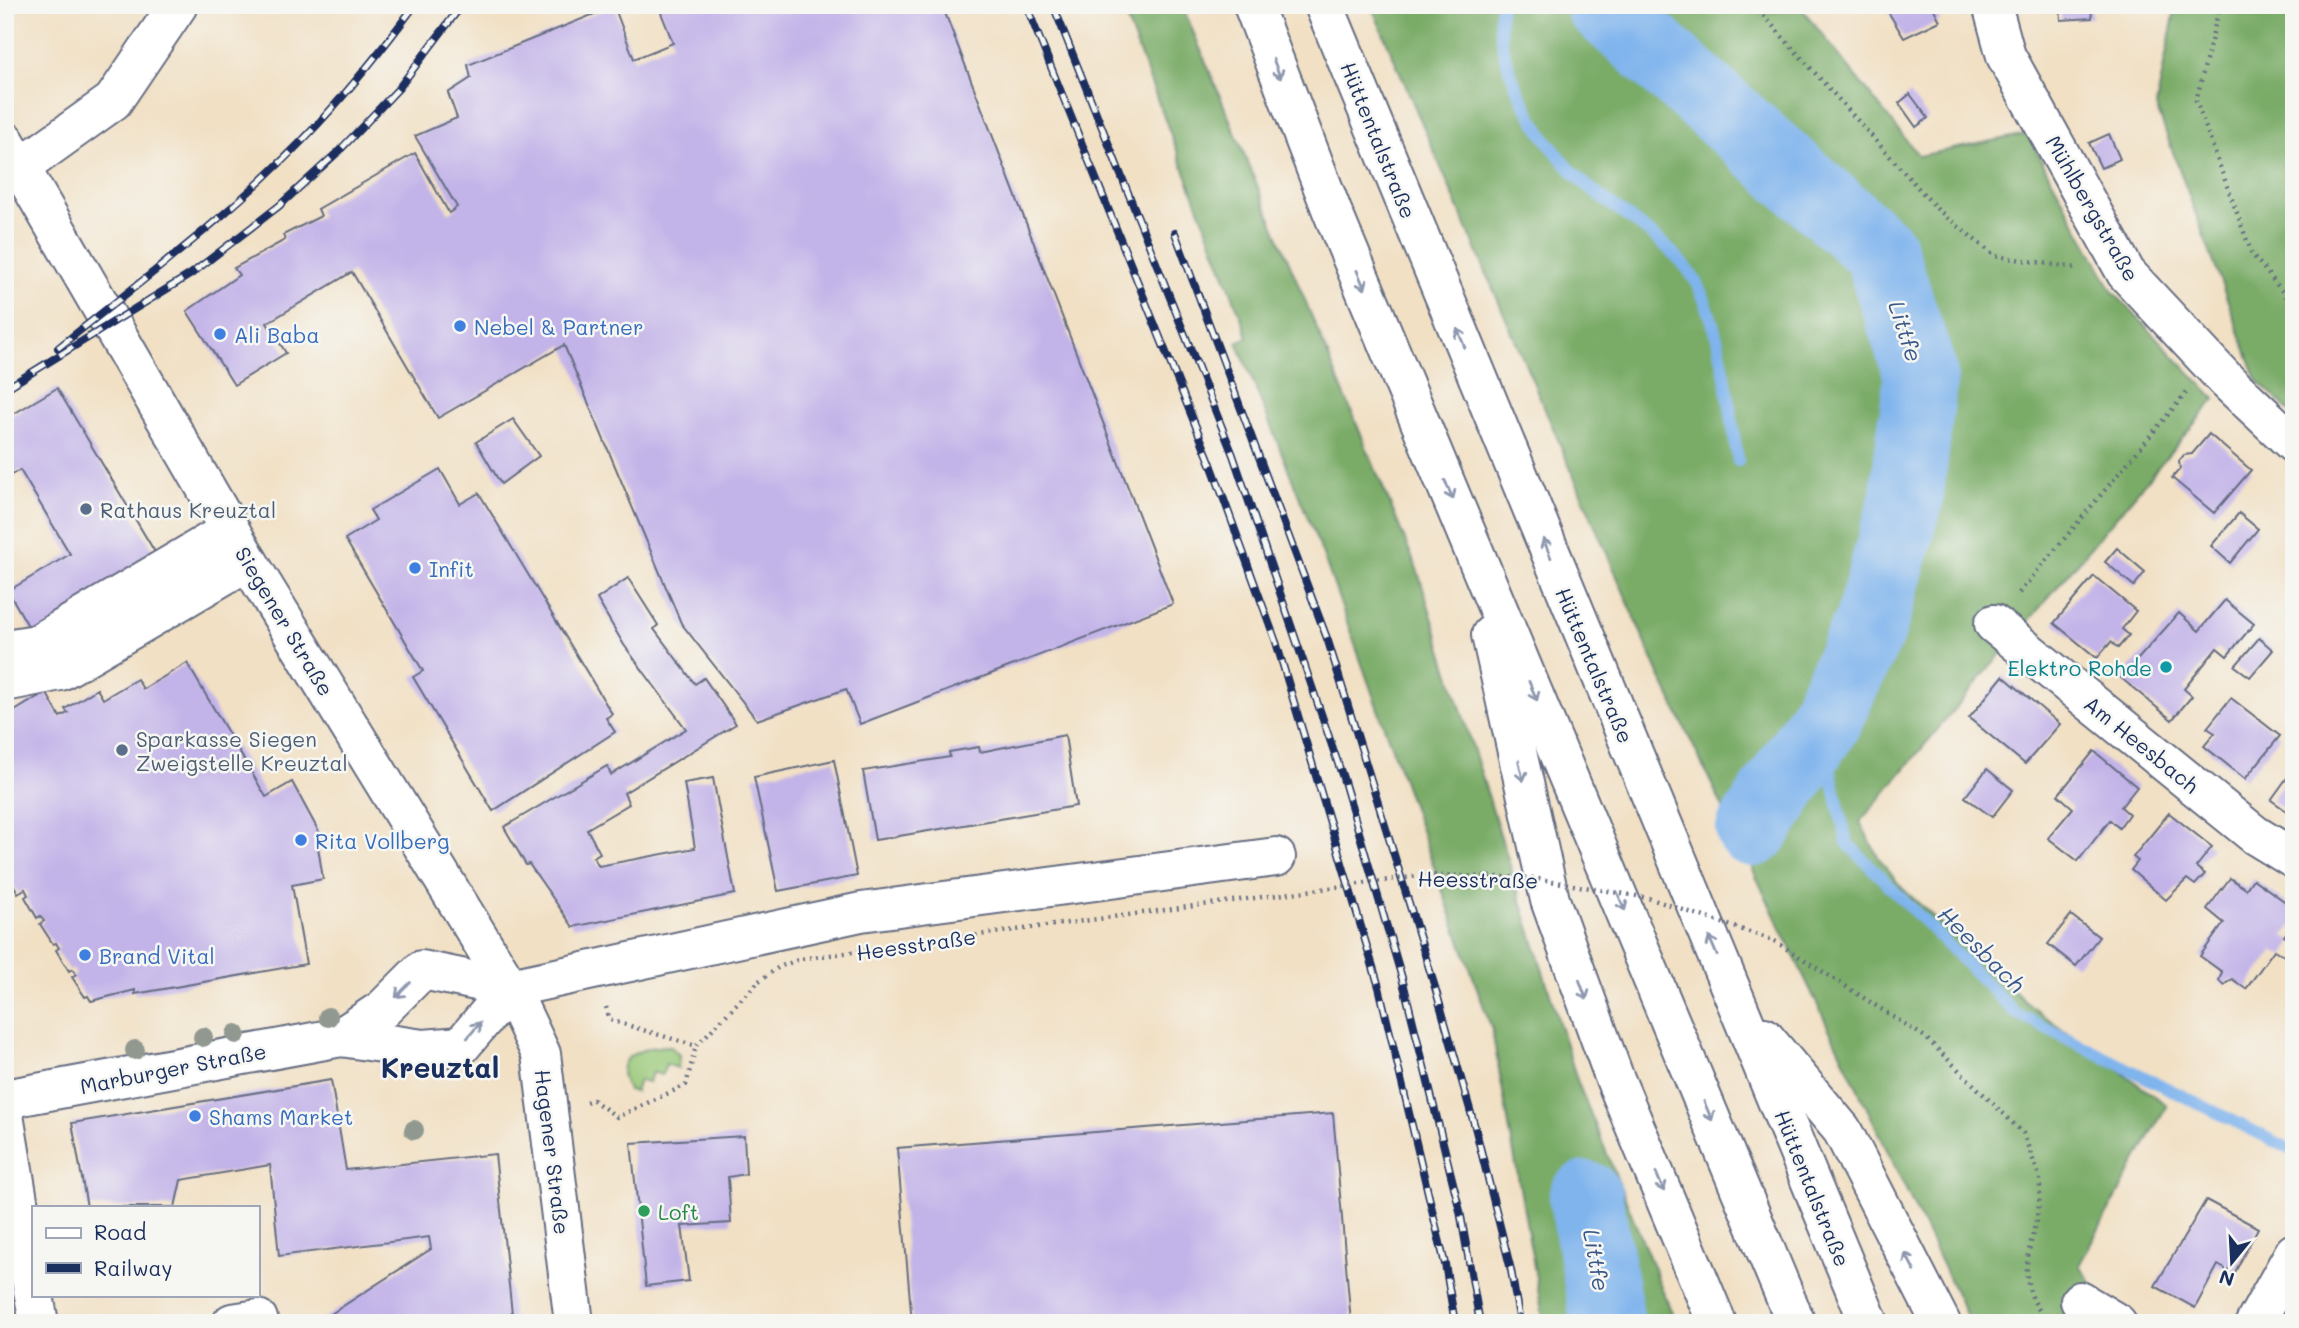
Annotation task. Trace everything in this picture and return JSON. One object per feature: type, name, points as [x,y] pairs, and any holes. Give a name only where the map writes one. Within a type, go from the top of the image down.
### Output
[{"type":"main road","points":[[13,154],[113,101],[178,5]]},
{"type":"main road","points":[[1253,5],[1332,211],[1796,1323]]},
{"type":"main road","name":"Hüttentalstraße","points":[[1324,5],[1869,1323]]},
{"type":"main road","name":"Mühlbergstraße","points":[[1992,5],[2006,55],[2126,273],[2210,364],[2294,444]]},
{"type":"main road","name":"Siegener Straße","points":[[13,154],[239,546],[510,988]]},
{"type":"main road","points":[[1469,537],[1550,900],[1613,1074],[1717,1323]]},
{"type":"main road","points":[[5,649],[37,644],[239,546]]},
{"type":"main road","points":[[5,682],[60,671],[239,546]]},
{"type":"main road","name":"Am Heesbach","points":[[1994,624],[2255,835],[2294,859]]},
{"type":"main road","name":"Heesstraße","points":[[510,988],[861,912],[1276,857]]},
{"type":"main road","name":"Marburger Straße","points":[[5,1099],[341,1037],[423,1049],[461,1046],[510,988],[422,970],[383,1009],[341,1037]]},
{"type":"main road","name":"Hagener Straße","points":[[510,988],[541,1054],[574,1323]]},
{"type":"main road","points":[[1740,1009],[1842,1130],[1941,1323]]},
{"type":"main road","points":[[5,1121],[32,1281]]},
{"type":"main road","points":[[2255,1323],[2294,1253]]},
{"type":"main road","points":[[34,1296],[38,1323]]},
{"type":"main road","points":[[2080,1301],[2117,1323]]},
{"type":"main road","points":[[232,1323],[258,1319],[258,1323]]},
{"type":"path","points":[[1754,5],[1938,210],[1996,256],[2126,273]]},
{"type":"path","points":[[2220,5],[2196,101],[2252,254],[2294,306]]},
{"type":"path","points":[[1994,624],[2210,364]]},
{"type":"path","name":"Heesstraße","points":[[550,1114],[593,1100],[617,1117],[686,1085],[696,1046],[759,981],[800,959],[1426,875],[1533,878],[1648,898],[1773,940],[1924,1037],[2023,1133],[2040,1178],[2038,1214],[2025,1262],[2032,1299],[2042,1315]]},
{"type":"path","points":[[594,971],[610,1020],[696,1046]]},
{"type":"green space","points":[[1121,5],[1182,5],[1417,569],[1578,1083],[1676,1323],[1544,1323],[1492,1030],[1326,563],[1237,342],[1248,337],[1239,312]]},
{"type":"green space","points":[[1371,5],[1799,5],[1919,156],[2027,134],[2113,292],[2215,399],[1860,822],[1878,857],[1902,888],[2028,1004],[2167,1105],[2079,1265],[2119,1323],[1970,1323],[1658,672]]},
{"type":"green space","points":[[2176,5],[2294,5],[2294,416],[2257,380],[2156,106]]},
{"type":"green space","points":[[670,1046],[679,1055],[678,1068],[666,1064],[662,1075],[652,1072],[649,1082],[639,1080],[635,1092],[628,1090],[622,1068],[626,1061],[640,1051]]},
{"type":"building","points":[[658,5],[942,5],[1173,604],[860,724],[846,689],[757,720],[681,623],[564,345],[438,418],[352,272],[267,323],[286,353],[234,385],[187,311],[239,275],[234,268],[285,240],[283,235],[321,216],[318,209],[415,153],[449,213],[457,207],[415,136],[457,118],[448,93],[471,78],[468,65],[614,6],[634,59],[673,43]]},
{"type":"building","points":[[1884,5],[1932,5],[1940,21],[1904,38]]},
{"type":"building","points":[[2060,5],[2091,5],[2092,18],[2061,20]]},
{"type":"building","points":[[1910,94],[1928,118],[1916,127],[1899,103]]},
{"type":"building","points":[[2109,134],[2120,159],[2101,168],[2089,143]]},
{"type":"building","name":"Rathaus Kreuztal","points":[[57,388],[162,564],[35,638],[8,591],[70,554],[20,470],[5,478],[5,419]]},
{"type":"building","points":[[513,419],[539,456],[501,484],[476,442]]},
{"type":"building","points":[[2209,434],[2251,470],[2214,513],[2172,478],[2180,469],[2179,461],[2184,455],[2192,454]]},
{"type":"building","points":[[440,469],[460,504],[479,493],[612,714],[606,718],[615,732],[493,811],[413,677],[423,671],[345,539],[376,520],[370,510]]},
{"type":"building","points":[[2239,513],[2258,529],[2230,563],[2211,546]]},
{"type":"building","points":[[2117,548],[2145,572],[2134,586],[2105,562]]},
{"type":"building","points":[[2094,576],[2136,611],[2122,629],[2129,635],[2118,648],[2111,642],[2097,658],[2054,623]]},
{"type":"building","points":[[628,578],[658,625],[654,629],[695,684],[704,678],[736,724],[624,793],[629,804],[587,829],[600,853],[593,857],[599,866],[695,848],[684,783],[713,778],[735,894],[573,927],[529,864],[526,865],[504,827],[607,766],[611,775],[686,729],[624,645],[597,599]]},
{"type":"building","name":"Elektro Rohde","points":[[2225,600],[2254,624],[2227,656],[2217,648],[2184,689],[2192,696],[2172,720],[2121,678],[2179,613],[2199,631]]},
{"type":"building","points":[[2259,638],[2273,650],[2250,677],[2235,666]]},
{"type":"building","points":[[187,663],[266,797],[292,782],[325,843],[318,847],[323,879],[292,885],[306,964],[135,994],[135,990],[91,1001],[88,996],[85,997],[72,977],[76,974],[72,969],[69,971],[56,950],[59,948],[56,943],[53,944],[40,924],[44,921],[40,916],[37,918],[25,897],[28,895],[25,889],[18,893],[6,871],[9,869],[5,865],[5,717],[46,692],[60,717],[68,713],[65,709],[97,689],[103,699],[137,679],[143,689]]},
{"type":"building","points":[[2003,676],[2060,724],[2025,764],[1969,718]]},
{"type":"building","points":[[2231,698],[2280,736],[2245,779],[2204,746],[2215,733],[2207,728]]},
{"type":"building","points":[[1065,735],[1076,806],[875,840],[863,771],[950,757],[949,752],[979,747],[980,752]]},
{"type":"building","points":[[2094,751],[2137,787],[2121,807],[2129,814],[2119,828],[2110,820],[2078,861],[2048,838],[2073,808],[2058,795]]},
{"type":"building","points":[[834,760],[857,876],[778,891],[754,777]]},
{"type":"building","points":[[2294,768],[2294,816],[2271,800]]},
{"type":"building","points":[[1987,769],[2013,790],[1992,817],[1965,797]]},
{"type":"building","points":[[2169,813],[2212,847],[2196,867],[2205,874],[2195,885],[2187,879],[2166,900],[2131,870],[2138,861],[2133,857]]},
{"type":"building","points":[[2230,878],[2246,889],[2253,879],[2294,908],[2294,923],[2284,936],[2293,942],[2284,956],[2274,950],[2246,989],[2232,979],[2224,985],[2219,981],[2222,972],[2200,956],[2224,923],[2207,909]]},
{"type":"building","points":[[2071,915],[2099,937],[2076,966],[2048,944]]},
{"type":"building","points":[[331,1080],[346,1170],[495,1154],[513,1323],[317,1323],[431,1249],[429,1237],[279,1256],[270,1165],[181,1180],[175,1206],[87,1206],[72,1123]]},
{"type":"building","points":[[1333,1113],[1351,1323],[912,1323],[897,1148]]},
{"type":"building","points":[[744,1136],[746,1174],[728,1177],[731,1223],[682,1226],[689,1281],[646,1286],[631,1143]]},
{"type":"building","points":[[2206,1200],[2258,1228],[2234,1274],[2218,1265],[2195,1308],[2155,1286]]},
{"type":"waterway","points":[[1501,5],[1500,27],[1512,76],[1523,101],[1552,147],[1584,183],[1674,254],[1695,280],[1705,300],[1719,344],[1738,461]]},
{"type":"waterway","name":"Littfe","points":[[1602,5],[1880,251],[1921,375],[1906,501],[1871,623],[1824,721],[1753,830]]},
{"type":"waterway","name":"Heesbach","points":[[1824,721],[1826,752],[1847,843],[2014,1012],[2294,1151]]},
{"type":"waterway","name":"Littfe","points":[[1586,1198],[1608,1323]]},
{"type":"railway","points":[[58,348],[224,214],[287,156],[355,81],[415,5]]},
{"type":"railway","points":[[5,389],[191,274],[279,206],[339,151],[398,89],[462,5]]},
{"type":"railway","points":[[1026,5],[1211,464],[1276,642],[1379,987],[1445,1264],[1455,1323]]},
{"type":"railway","points":[[1053,5],[1233,455],[1343,778],[1402,978],[1460,1211],[1480,1323]]},
{"type":"railway","points":[[1175,233],[1328,641],[1434,984],[1475,1127],[1511,1270],[1520,1323]]},
{"type":"place","name":"Nebel & Partner","points":[[460,326]]},
{"type":"place","name":"Ali Baba","points":[[220,334]]},
{"type":"place","name":"Rathaus Kreuztal","points":[[86,509]]},
{"type":"place","name":"Infit","points":[[415,568]]},
{"type":"place","name":"Elektro Rohde","points":[[2166,667]]},
{"type":"place","name":"Sparkasse Siegen Zweigstelle Kreuztal","points":[[122,750]]},
{"type":"place","name":"Rita Vollberg","points":[[301,840]]},
{"type":"place","name":"Brand Vital","points":[[85,955]]},
{"type":"place","name":"Shams Market","points":[[195,1116]]},
{"type":"place","name":"Loft","points":[[644,1211]]},
{"type":"district","name":"Kreuztal","points":[[440,1067]]}]
